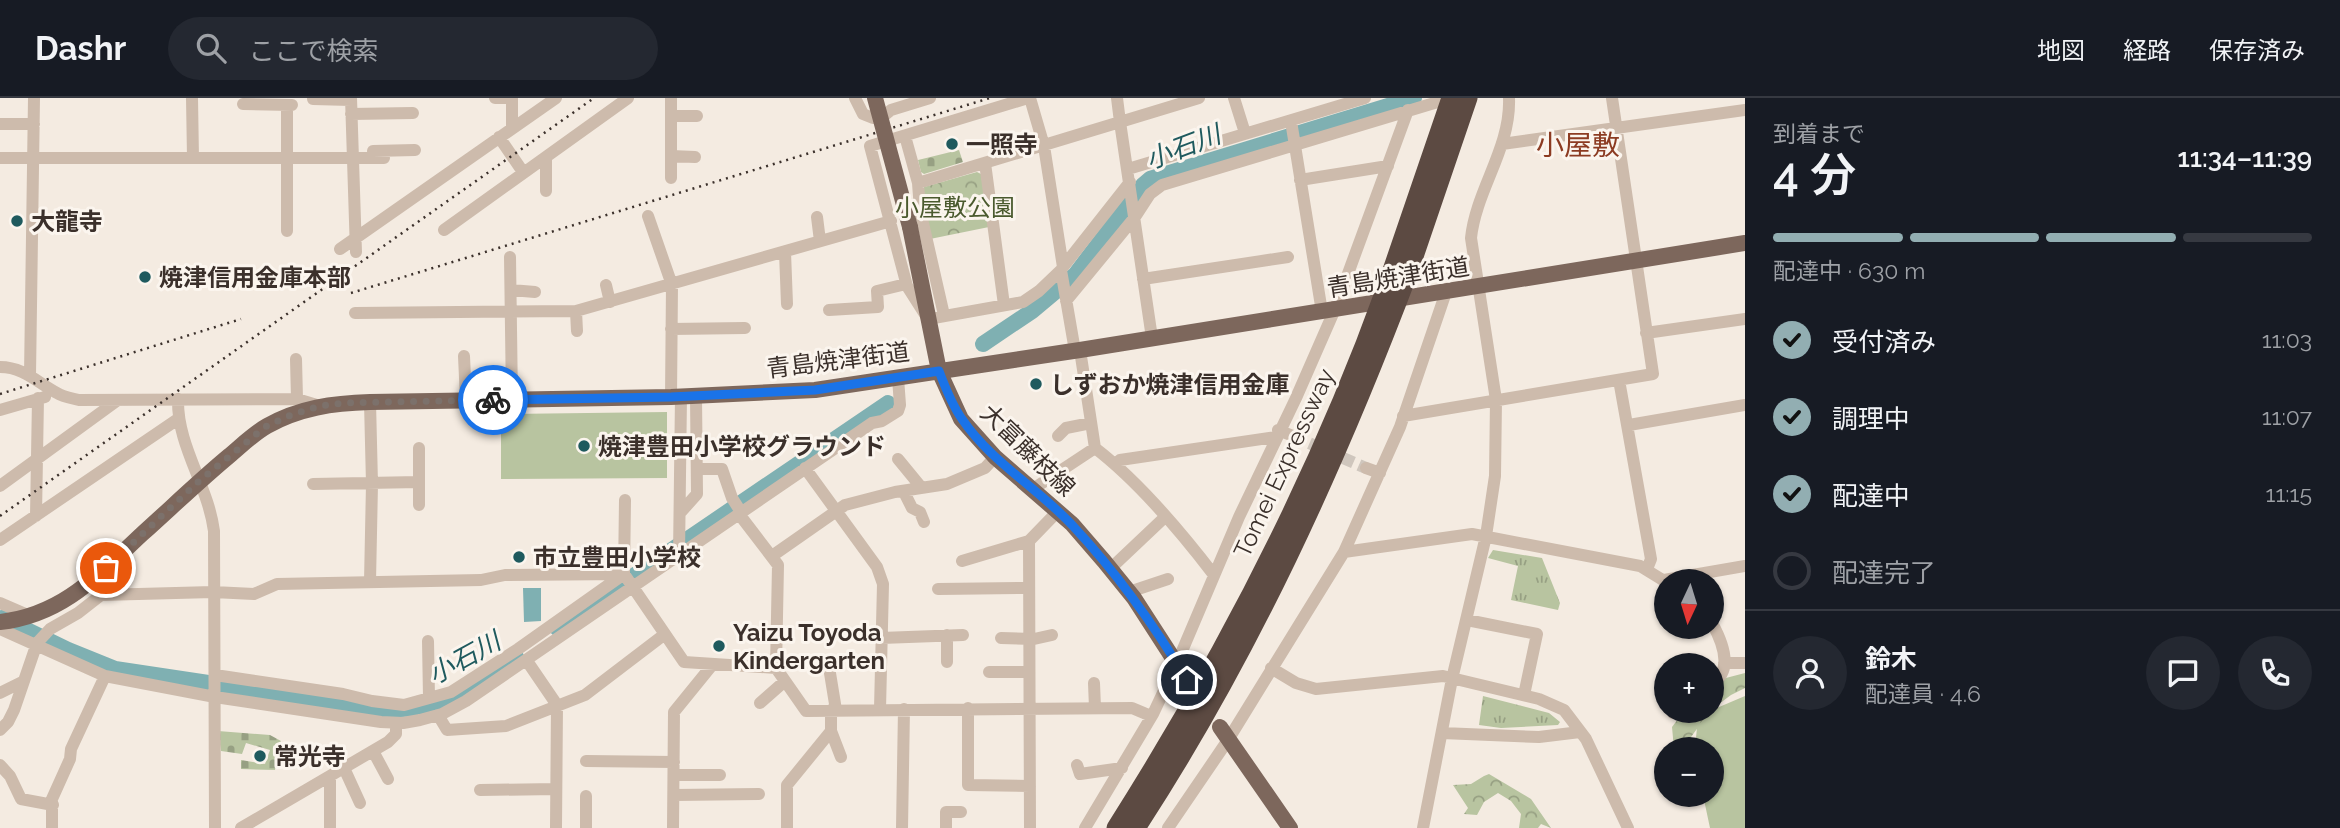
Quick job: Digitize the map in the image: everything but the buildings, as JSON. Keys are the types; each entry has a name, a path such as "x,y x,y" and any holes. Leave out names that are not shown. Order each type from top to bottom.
{"highway":[{"name":"Tomei Expressway","path":"1136,828 1202,721 1303,526 1350,422 1408,274 1455,99"},
{"name":"Tomei Expressway","path":"1116,828 1213,665 1277,542 1341,401 1386,288 1455,99"}],"main road":[{"name":"大富藤枝線","path":"875,98 936,317 939,371 961,419 995,457 1058,511 1110,569 1129,592 1187,680"},
{"name":"青島焼津街道","path":"0,622 29,617 59,604 88,585 198,482 265,427 320,406 370,402 683,396 815,390 1077,351 1745,243"},
{"path":"1224,734 1290,828"}],"street":[{"path":"30,375 34,98"},
{"path":"192,98 193,158"},
{"path":"495,98 512,98 512,128"},
{"path":"340,250 355,246 499,137 556,98"},
{"path":"444,230 628,98"},
{"path":"671,98 671,178"},
{"path":"855,98 859,109 867,117 873,118 885,115 892,104 930,98"},
{"path":"936,317 906,284 870,146 1029,98 1044,146 1066,299 1095,448 1116,464 1194,548 1214,575"},
{"path":"1117,98 1152,338"},
{"path":"918,183 1120,122 1158,104 1199,98"},
{"path":"1234,98 1245,133"},
{"path":"936,317 1023,302 1039,291 1062,270 1129,176 1245,133 1365,98"},
{"path":"1423,828 1452,679 1486,536 1495,476 1496,400 1471,230 1502,144 1509,98"},
{"path":"1404,416 1653,374 1634,261 1612,98"},
{"path":"313,99 351,99 355,246"},
{"path":"1066,299 1135,217 1150,194 1162,185 1408,110 1455,99"},
{"path":"243,104 290,105 287,231"},
{"path":"1086,828 1151,716 1177,663 1277,433 1296,398 1408,110"},
{"path":"1502,144 1745,110"},
{"path":"351,114 414,113"},
{"path":"671,116 697,116"},
{"path":"1291,121 1300,180 1328,311"},
{"path":"0,124 34,124"},
{"path":"905,136 918,183 936,317"},
{"path":"499,137 523,172"},
{"path":"0,158 287,157 415,150"},
{"path":"352,155 384,158"},
{"path":"671,156 695,157"},
{"path":"546,157 546,191"},
{"path":"985,163 1004,305"},
{"path":"1300,180 1388,166"},
{"path":"649,216 672,285 671,329 697,469 697,494 680,513"},
{"path":"817,217 820,241"},
{"path":"355,313 576,311 891,220"},
{"path":"785,252 787,304"},
{"path":"510,257 512,400"},
{"path":"1143,279 1288,257"},
{"path":"829,310 878,307 877,291 906,284"},
{"path":"606,285 610,302"},
{"path":"511,290 535,292"},
{"path":"1168,828 1224,734 1271,668 1344,552 1404,416 1446,292"},
{"path":"576,311 577,331"},
{"path":"1646,333 1745,318"},
{"path":"671,329 746,328"},
{"path":"464,356 466,400"},
{"path":"296,359 297,399"},
{"path":"0,367 13,367 59,395 79,400 297,399 320,406"},
{"path":"0,629 105,676 381,722 403,723 438,715 466,701 527,661 872,423 882,421 898,411 898,378"},
{"path":"1619,380 1651,559 1647,569"},
{"path":"0,410 38,398 59,395"},
{"path":"679,555 683,396"},
{"path":"36,516 38,398"},
{"path":"178,399 178,419 198,482 211,512 214,531 212,593 215,828"},
{"path":"0,486 119,400"},
{"path":"370,402 370,582"},
{"path":"1629,425 1745,405"},
{"path":"0,540 178,419"},
{"path":"1058,436 1066,428 1091,423"},
{"path":"1116,464 1120,460 1277,433 1293,436"},
{"path":"419,448 419,505"},
{"path":"1033,489 1095,448"},
{"path":"772,556 845,505 921,487 947,484 985,468 995,457"},
{"path":"898,459 921,487"},
{"path":"806,468 877,568 883,584 880,709"},
{"path":"1366,468 1380,473"},
{"path":"697,469 722,469 740,513 778,565 776,668 806,710 1132,708 1151,716"},
{"path":"313,484 419,482"},
{"path":"904,492 912,508 920,512 924,522"},
{"path":"625,500 624,574 684,662 776,668"},
{"path":"962,561 1029,541 1058,511"},
{"path":"1110,569 1165,517"},
{"path":"1344,552 1472,534 1647,569 1654,574"},
{"path":"1029,541 1027,588 1030,828"},
{"path":"1724,570 1745,566"},
{"path":"215,675 404,705 452,692 624,574"},
{"path":"0,730 15,710 36,644 50,629 78,613 101,595 254,594 277,583 481,580 505,575 624,574"},
{"path":"1129,592 1168,579"},
{"path":"938,589 1027,588"},
{"path":"0,603 29,617"},
{"path":"1467,620 1537,634 1524,695"},
{"path":"438,715 447,730 506,726 585,695 665,634"},
{"path":"947,635 947,662"},
{"path":"881,638 963,635"},
{"path":"1001,638 1029,639 1052,635"},
{"path":"428,641 429,698"},
{"path":"527,661 557,705 556,828"},
{"path":"673,828 674,712 713,663"},
{"path":"1724,663 1745,663"},
{"path":"829,667 834,710 831,731 841,757"},
{"path":"1271,668 1296,683 1316,689 1421,676 1443,676 1539,699 1564,710 1586,739 1628,828"},
{"path":"989,672 1030,672"},
{"path":"52,828 52,799 71,759 71,749 105,676"},
{"path":"0,693 24,681"},
{"path":"760,704 785,681"},
{"path":"1094,683 1096,708"},
{"path":"968,708 968,785 1030,786"},
{"path":"1080,708 1082,722"},
{"path":"902,828 904,709"},
{"path":"241,828 393,739 396,723"},
{"path":"787,828 787,785 831,731"},
{"path":"1442,733 1539,737 1580,732"},
{"path":"373,751 388,779"},
{"path":"586,761 720,775"},
{"path":"0,765 10,776 21,799 53,805"},
{"path":"1077,765 1080,774 1122,768"},
{"path":"344,768 360,803"},
{"path":"330,776 330,828"},
{"path":"480,790 556,789"},
{"path":"674,795 759,794"},
{"path":"586,796 586,828"},
{"path":"946,828 946,812 961,812"}],"green space":[{"path":"959,150 963,162 924,174 921,172 918,160"},
{"name":"小屋敷公園","path":"977,172 981,174 989,227 930,239 922,193 924,187"},
{"name":"焼津豊田小学校グラウンド","path":"667,412 667,478 501,479 501,414"},
{"path":"1493,550 1542,558 1560,603 1558,610 1511,600 1518,566 1488,558"},
{"path":"1745,673 1745,688 1724,700 1724,678"},
{"path":"1483,696 1549,713 1560,722 1558,725 1501,728 1479,725"},
{"path":"1745,696 1745,828 1710,828 1706,807 1724,807 1724,737 1696,737 1697,727 1701,723 1724,723 1724,705"},
{"path":"1675,723 1701,723 1691,737 1673,737 1672,727"},
{"path":"218,731 270,735 281,741 275,770 241,769 241,760 265,764 270,750 246,743 242,754 221,751"},
{"path":"1489,774 1531,799 1551,828 1541,824 1538,828 1519,828 1521,814 1511,801 1498,793 1484,802 1477,815 1464,814 1468,808 1453,785 1471,784"}],"water":[{"path":"523,588 541,588 541,621 524,622"}],"waterway":[{"name":"小石川","path":"983,344 1032,311 1075,275 1150,179 1414,98"},
{"name":"小石川","path":"557,628 888,403"},
{"name":"小石川","path":"2,618 115,669 381,709 422,707 454,697 516,657"}],"tunnel":[{"path":"1293,436 1366,468"}],"railway":[{"path":"0,516 594,98"},
{"path":"351,293 990,98"},
{"path":"0,394 241,319"}],"way so far":[{"path":"106,568 198,482 265,427 291,415 320,406 343,403 493,400"}],"place":[{"name":"一照寺","path":"952,144"},
{"name":"大龍寺","path":"17,221"},
{"name":"焼津信用金庫本部","path":"145,277"},
{"name":"しずおか焼津信用金庫","path":"1036,384"},
{"name":"焼津豊田小学校グラウンド","path":"584,446"},
{"name":"市立豊田小学校","path":"519,557"},
{"name":"Yaizu Toyoda Kindergarten","path":"719,646"},
{"name":"常光寺","path":"260,756"}],"district":[{"name":"小屋敷","path":"1578,145"}],"route":[{"path":"493,400 671,397 815,390 939,371 961,419 995,457 1072,524 1134,598 1187,680"}]}
